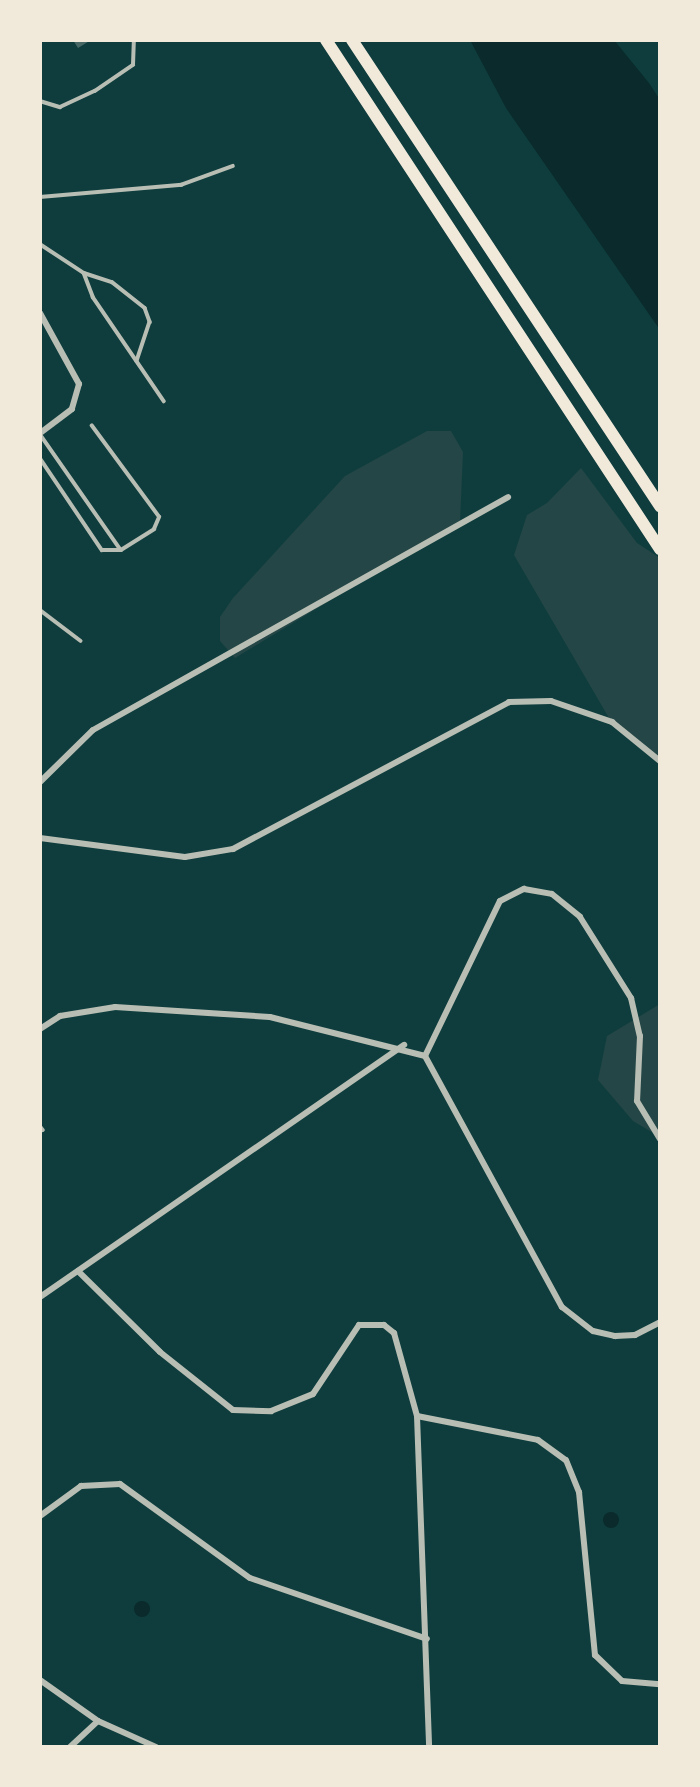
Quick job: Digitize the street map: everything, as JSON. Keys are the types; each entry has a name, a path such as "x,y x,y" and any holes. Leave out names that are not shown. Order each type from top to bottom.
{"highway":[{"path":"326,40 660,549"},
{"path":"352,40 660,506"}],"street":[{"path":"40,313 79,384 72,409 40,433"},
{"path":"40,782 93,730 508,497"},
{"path":"40,838 185,857 233,849 509,702 551,701 612,722 660,761"},
{"path":"425,1056 499,901 524,890 552,894 580,917 631,998 640,1036 637,1101 660,1139"},
{"path":"40,1029 60,1016 115,1007 310,1022 404,1045 425,1056 562,1307 593,1331 615,1336 635,1335 660,1321"},
{"path":"40,1297 404,1045"},
{"path":"78,1272 160,1352 233,1410 271,1411 304,1399 321,1387 354,1328 384,1325 397,1339 417,1416 428,1639 429,1747"},
{"path":"417,1416 538,1440 566,1460 579,1492 595,1655 622,1681 660,1684"},
{"path":"40,1516 81,1486 120,1485 250,1578 428,1639"},
{"path":"40,1680 97,1721 156,1747"},
{"path":"70,1747 97,1721"}],"lane":[{"path":"40,101 60,107 95,92 133,65 134,40"},
{"path":"40,197 181,185 233,166"},
{"path":"40,244 84,273 112,282 145,308 150,322 137,361"},
{"path":"84,273 164,401"},
{"path":"40,458 102,550 121,550 154,529 159,517 92,426"},
{"path":"40,433 121,550"},
{"path":"40,610 81,641"}],"shaded area":[{"path":"470,40 614,40 649,83 660,100 660,330 506,108"},
{"path":"427,431 451,431 463,452 460,522 235,658 220,641 220,617 233,598 345,476"},
{"path":"581,468 637,543 660,558 660,761 609,718 514,555 527,515 547,503"},
{"path":"660,1004 660,1137 633,1121 598,1080 607,1036"},
{"path":"608,1512 614,1512 619,1520 617,1526 608,1528 603,1523 603,1517"},
{"path":"142,1601 148,1603 148,1615 142,1617 136,1615 134,1609 136,1603"}],"building":[{"path":"73,40 91,40 78,48"}]}
